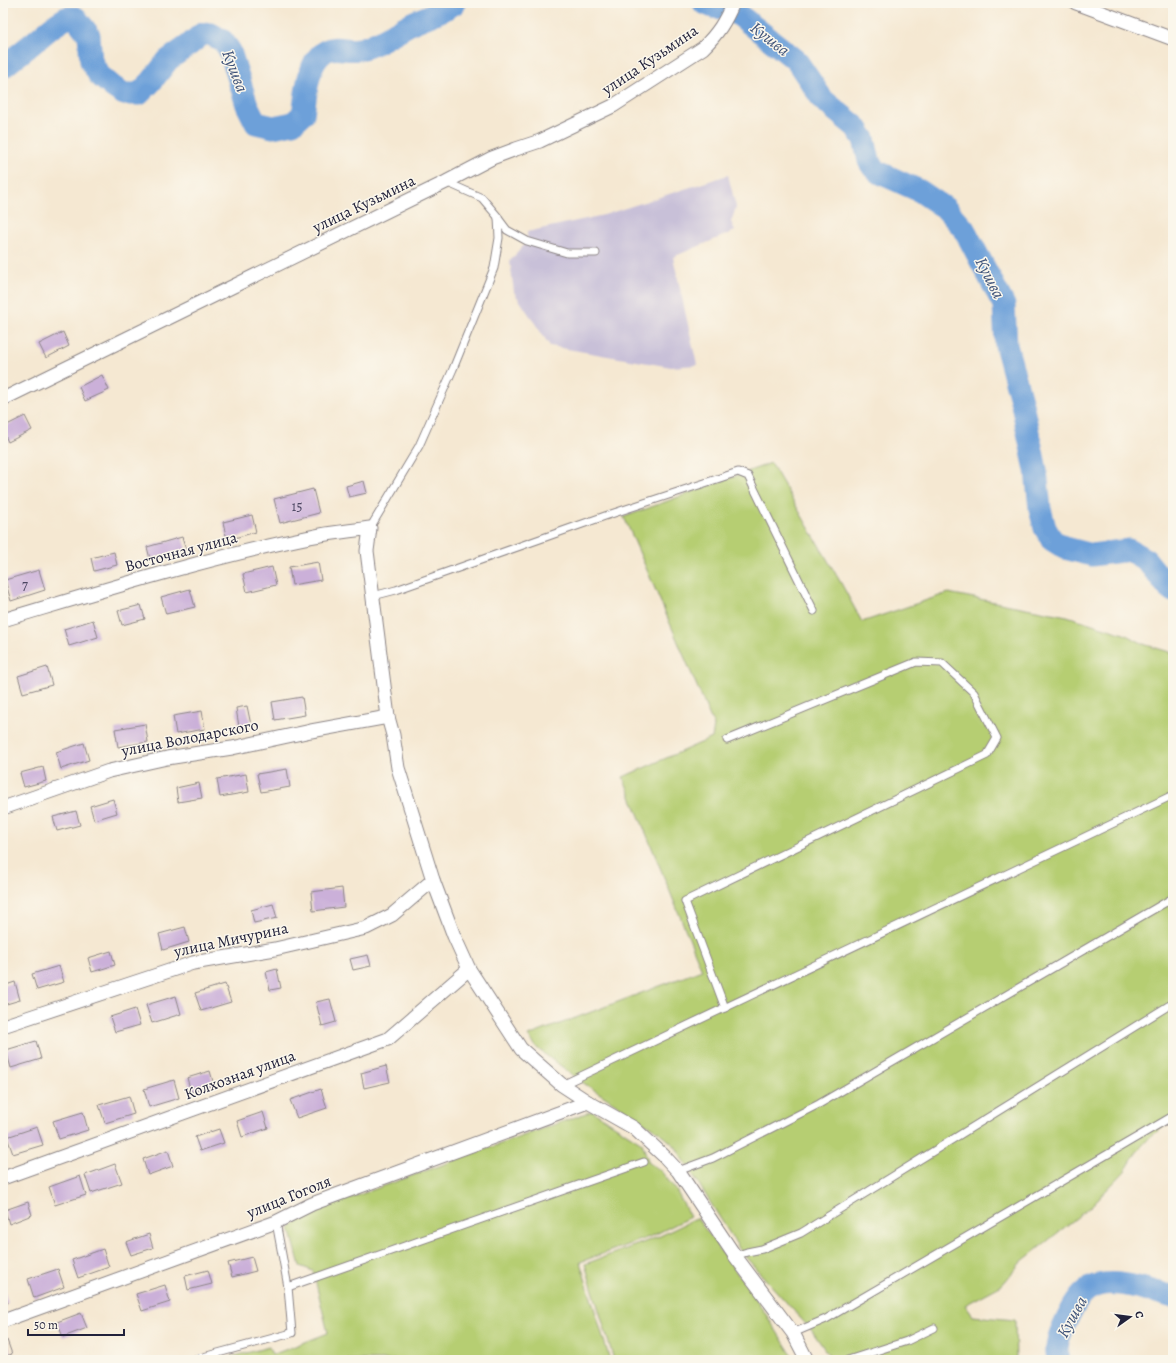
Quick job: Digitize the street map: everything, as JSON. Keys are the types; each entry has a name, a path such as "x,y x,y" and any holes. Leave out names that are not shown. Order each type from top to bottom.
{"street":[{"name":"улица Кузьмина","path":"3,399 492,158 545,139 613,106 703,48 715,36 725,21 733,3"},
{"path":"1076,3 1173,39"},
{"path":"370,528 367,551 388,717 393,735 398,768 433,880 454,936 469,969 521,1049 562,1086 634,1128 678,1171 735,1256 793,1333 806,1360"},
{"name":"Восточная улица","path":"3,620 148,578 257,549 311,536 370,528"},
{"name":"улица Володарского","path":"3,808 109,771 167,758 232,748 311,731 388,717"},
{"name":"улица Мичурина","path":"3,1026 193,963 274,949 366,928 392,915 433,880"},
{"name":"Колхозная улица","path":"3,1178 388,1039 469,969"},
{"name":"улица Гоголя","path":"3,1321 276,1222 312,1204 588,1102"}],"lane":[{"path":"446,182 482,198 507,230 527,241 567,253 596,253"},
{"path":"370,528 419,446 453,369 494,268 499,238 498,218"},
{"path":"373,596 396,590 605,516 738,472 748,476 814,611"},
{"path":"725,1008 685,901 987,755 997,738 974,693 942,663 916,662 726,740"},
{"path":"562,1086 1173,795"},
{"path":"678,1171 713,1158 819,1104 1173,898"},
{"path":"735,1256 762,1249 801,1233 1173,1002"},
{"path":"793,1333 826,1319 1173,1116"},
{"path":"288,1287 644,1162"},
{"path":"192,1360 292,1333 288,1287 276,1222"},
{"path":"848,1360 907,1341 934,1328"}],"shaded area":[{"path":"728,175 736,207 731,222 735,231 673,257 697,365 671,367 550,346 514,292 510,261 527,241 527,232 604,215"}],"green space":[{"path":"771,463 862,622 948,593 1067,616 1124,634 1146,645 1173,653 1173,1120 1151,1136 1138,1150 1125,1171 1090,1207 1021,1262 1002,1285 965,1305 973,1316 1015,1320 1016,1360 832,1360 812,1331 742,1253 675,1146 659,1132 585,1084 538,1049 528,1036 702,970 623,777 712,738 714,726 624,517"},
{"path":"592,1111 642,1143 649,1163 660,1170 676,1190 690,1217 652,1236 580,1262 610,1360 220,1360 269,1347 272,1355 328,1333 313,1271 300,1266 290,1228 305,1216 364,1193"},
{"path":"697,1218 756,1299 795,1360 614,1360 585,1264 658,1237"}],"building":[{"path":"63,332 69,346 46,358 39,344"},
{"path":"102,375 109,390 85,401 79,387"},
{"path":"25,416 32,430 8,442 3,431 3,427"},
{"path":"364,481 367,493 349,497 346,486"},
{"path":"313,489 319,513 280,523 274,499"},
{"path":"252,515 256,532 227,540 223,522"},
{"path":"182,537 186,549 150,559 147,547"},
{"path":"114,552 117,565 94,571 91,558"},
{"path":"318,562 321,580 292,585 289,567"},
{"path":"272,567 276,585 247,592 243,574"},
{"path":"39,570 45,590 11,601 5,580"},
{"path":"190,589 195,607 166,614 161,597"},
{"path":"141,605 145,619 122,625 118,611"},
{"path":"93,620 98,637 69,646 64,629"},
{"path":"47,667 52,685 23,693 18,676"},
{"path":"302,697 305,715 275,720 272,702"},
{"path":"247,706 251,725 239,727 236,708"},
{"path":"202,711 205,729 176,734 173,716"},
{"path":"145,724 148,742 118,747 115,729"},
{"path":"84,743 89,760 61,769 56,752"},
{"path":"43,767 46,781 24,787 20,773"},
{"path":"287,769 290,787 261,792 257,774"},
{"path":"246,774 249,792 220,797 217,779"},
{"path":"199,783 202,798 178,802 176,788"},
{"path":"113,799 117,813 94,820 90,806"},
{"path":"76,811 80,825 57,831 53,817"},
{"path":"342,888 344,907 313,911 311,892"},
{"path":"273,904 277,918 254,923 251,910"},
{"path":"185,927 189,942 163,950 159,934"},
{"path":"111,951 115,965 92,972 88,958"},
{"path":"368,955 371,966 353,970 350,959"},
{"path":"59,966 64,982 37,990 32,974"},
{"path":"277,969 281,988 270,990 266,972"},
{"path":"15,982 20,1000 3,1005 3,986"},
{"path":"225,984 231,1002 201,1011 195,993"},
{"path":"176,996 181,1014 152,1023 146,1005"},
{"path":"330,999 336,1022 322,1026 316,1002"},
{"path":"135,1009 140,1025 115,1032 110,1017"},
{"path":"36,1041 41,1059 11,1068 6,1050"},
{"path":"386,1066 390,1082 364,1088 361,1073"},
{"path":"210,1071 214,1085 191,1092 187,1078"},
{"path":"174,1080 179,1098 149,1107 144,1089"},
{"path":"321,1089 327,1108 297,1118 290,1100"},
{"path":"129,1096 134,1114 105,1123 99,1105"},
{"path":"83,1112 88,1130 59,1139 53,1121"},
{"path":"263,1112 268,1128 242,1137 237,1121"},
{"path":"37,1127 43,1145 13,1154 7,1137"},
{"path":"219,1129 224,1143 200,1151 195,1137"},
{"path":"168,1150 173,1166 148,1175 143,1159"},
{"path":"115,1164 122,1183 91,1193 85,1175"},
{"path":"80,1176 86,1195 55,1205 49,1187"},
{"path":"28,1202 32,1215 9,1224 5,1210"},
{"path":"149,1234 153,1248 131,1255 126,1242"},
{"path":"103,1249 109,1267 78,1278 72,1260"},
{"path":"252,1257 256,1271 232,1277 228,1263"},
{"path":"58,1269 64,1287 34,1298 28,1279"},
{"path":"208,1270 212,1284 188,1290 185,1276"},
{"path":"165,1285 170,1302 142,1311 136,1294"},
{"path":"3,1288 8,1303 3,1305"},
{"path":"81,1313 87,1328 63,1337 57,1322"},
{"path":"7,1340 12,1354 3,1357 3,1342"}],"waterway":[{"name":"Кушва","path":"3,67 52,27 66,18 76,18 89,35 91,61 99,75 124,94 139,94 151,82 168,60 202,34 211,34 223,41 230,51 247,105 256,123 273,127 293,123 303,114 308,80 314,64 318,57 324,52 336,48 354,50 366,47 455,3"},
{"name":"Кушва","path":"704,3 739,15 796,60 823,100 856,127 864,139 869,161 873,167 878,172 920,191 945,208 964,229 1004,305 1006,345 1022,404 1036,470 1040,509 1045,528 1052,540 1065,548 1092,555 1129,550 1146,560 1173,591"},
{"name":"Кушва","path":"1058,1360 1057,1349 1062,1329 1076,1302 1089,1289 1097,1285 1119,1284 1142,1288 1173,1297"}]}
